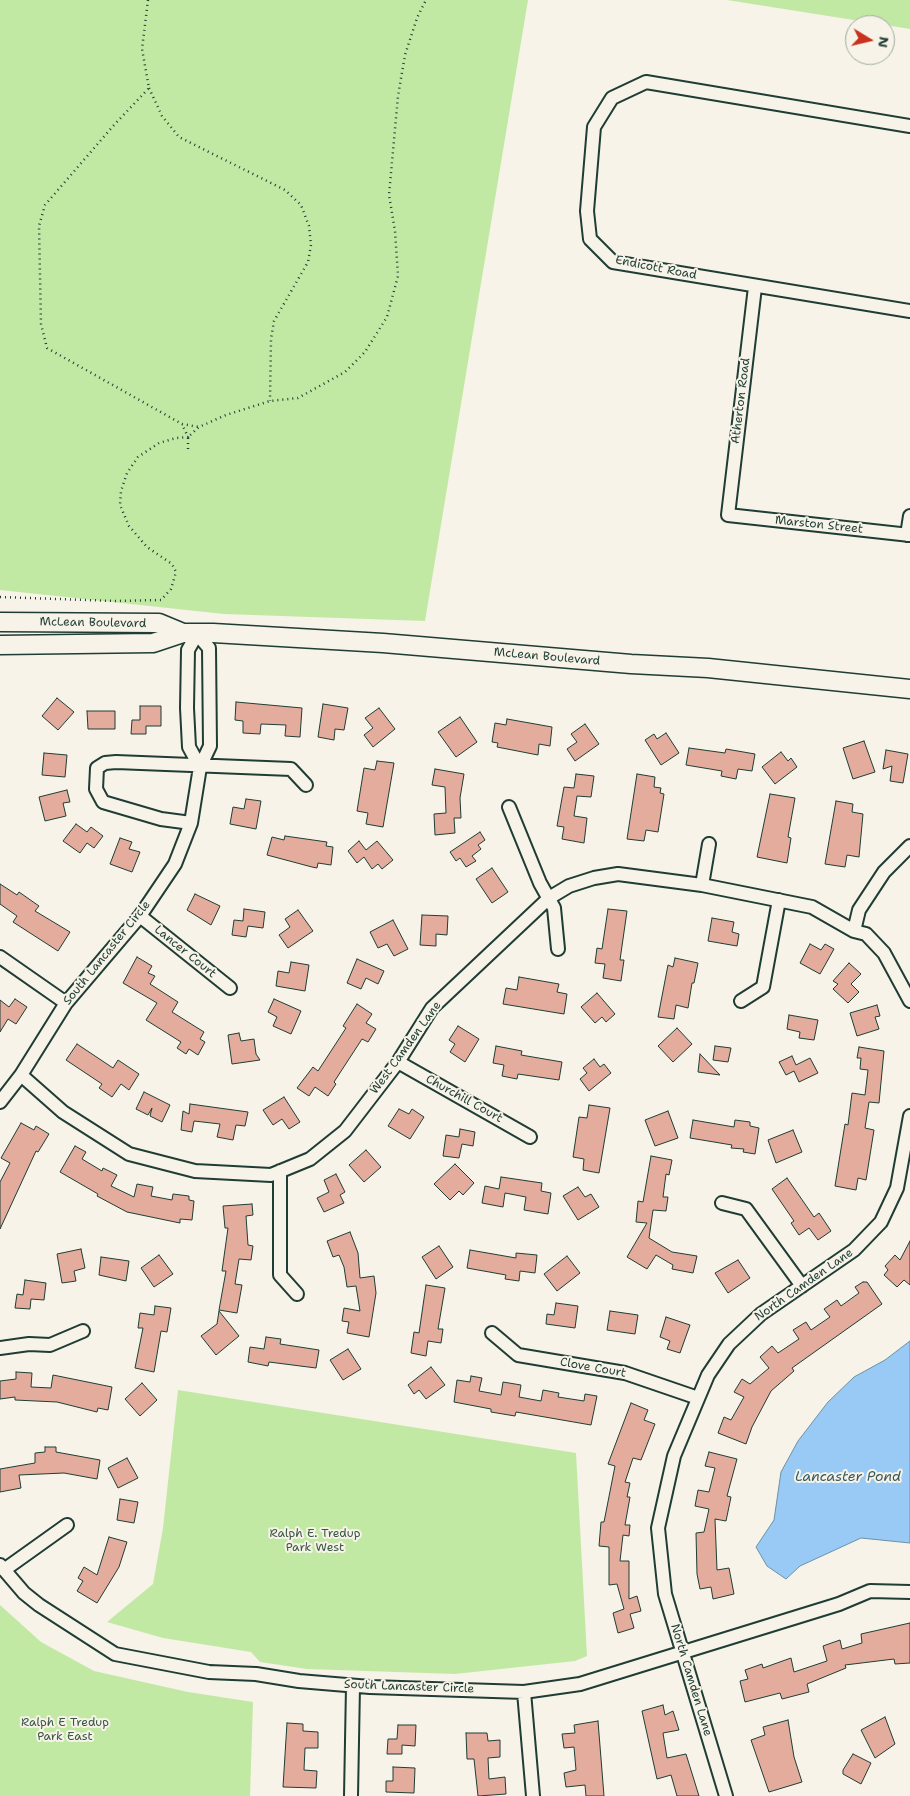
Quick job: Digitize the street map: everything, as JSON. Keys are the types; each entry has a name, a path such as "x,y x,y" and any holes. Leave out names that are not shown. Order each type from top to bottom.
{"main road":[{"name":"McLean Boulevard","path":"0,622 159,623 190,634"},
{"name":"McLean Boulevard","path":"0,645 153,643 190,634 383,643 621,663 708,668 910,689"}],"street":[{"name":"Endicott Road","path":"910,126 646,82 612,98 594,127 587,211 590,239 613,262 755,287 910,310"},
{"name":"Atherton Road","path":"728,515 755,287"},
{"name":"Marston Street","path":"728,515 909,535"},
{"path":"909,535 910,516"},
{"path":"190,634 187,708 189,747 200,767"},
{"name":"South Lancaster Circle","path":"0,1102 21,1075 66,1003 140,916 175,864 191,823 200,767 210,746 209,648 190,634"},
{"path":"191,823 161,819 109,806 98,797 96,773 100,765 104,763 174,764 200,767 291,769 306,785"},
{"path":"509,807 540,884 554,908 558,949"},
{"path":"702,885 709,844"},
{"path":"910,846 884,872 859,910 854,931 866,934 884,953 910,1000"},
{"name":"West Camden Lane","path":"21,1075 63,1112 129,1154 195,1171 271,1175 310,1159 345,1131 398,1062 432,1008 549,898 569,886 594,878 618,874 702,885 812,907 854,931"},
{"path":"741,1001 763,988 779,900"},
{"name":"Lancer Court","path":"140,916 230,988"},
{"path":"0,957 66,1003"},
{"name":"Churchill Court","path":"398,1062 530,1137"},
{"name":"North Camden Lane","path":"726,1796 665,1594 658,1528 674,1456 708,1375 729,1344 761,1314 854,1250 881,1222 897,1188 910,1116"},
{"path":"280,1171 280,1274 297,1294"},
{"path":"722,1203 746,1210 802,1286"},
{"path":"0,1348 29,1344 50,1345 83,1331"},
{"name":"Clove Court","path":"492,1333 518,1355 625,1373 698,1398"},
{"path":"2,1568 67,1525"},
{"name":"South Lancaster Circle","path":"2,1568 24,1593 39,1605 115,1654 209,1672 256,1674 299,1681 353,1686 524,1692 580,1684 839,1604 870,1591 910,1592"},
{"path":"351,1796 353,1686"},
{"path":"524,1692 534,1796"}],"path":[{"path":"148,0 142,49 149,88 162,116 179,137 285,190 301,205 309,226 311,245 308,262 274,322 271,338 270,401"},
{"path":"0,597 161,600 171,590 176,572 172,564 147,547 129,526 120,505 121,491 127,473 138,457 159,443 188,437 199,427 226,415 270,401 298,398 345,372 365,352 386,317 398,276 395,231 389,195 398,96 405,55 417,18 426,0"},
{"path":"149,88 107,132 45,205 39,226 41,324 47,348 182,424 199,427"},
{"path":"182,424 188,437 188,449"}],"green space":[{"path":"0,0 528,0 425,621 224,614 0,590"},
{"path":"727,0 910,0 910,29 895,27 895,15 845,15 845,19"},
{"name":"Ralph E. Tredup Park West","path":"178,1390 576,1453 587,1656 575,1661 455,1674 307,1669 260,1662 251,1652 163,1638 107,1622 153,1584 163,1528"},
{"name":"Ralph E Tredup Park East","path":"0,1605 41,1642 94,1671 188,1692 253,1702 250,1796 0,1796"}],"water":[{"name":"Lancaster Pond","path":"910,1341 910,1543 861,1538 800,1566 786,1579 767,1566 756,1547 774,1520 781,1472 798,1441 828,1402 854,1377 885,1360"}],"building":[{"path":"57,698 74,712 58,730 42,716"},
{"path":"236,702 302,708 300,737 285,736 286,725 261,724 260,734 243,733 243,721 235,720"},
{"path":"323,704 348,708 344,730 335,729 334,740 318,737"},
{"path":"140,706 161,706 161,726 146,726 146,734 131,734 132,720 140,720"},
{"path":"379,708 395,729 373,747 364,735 373,728 365,718"},
{"path":"87,711 115,711 115,729 88,729"},
{"path":"460,717 477,742 456,757 438,732"},
{"path":"507,719 552,727 550,746 539,744 538,755 497,747 498,743 492,742 495,723 506,725"},
{"path":"585,724 599,744 575,761 567,749 577,742 571,734"},
{"path":"666,733 679,753 661,765 645,740 654,734 657,739"},
{"path":"864,741 875,772 853,779 843,748"},
{"path":"689,748 725,753 726,749 755,754 752,771 738,769 736,779 721,776 722,771 686,765"},
{"path":"886,750 908,754 903,783 890,781 892,766 883,769"},
{"path":"781,752 788,761 791,758 797,767 775,784 762,767"},
{"path":"44,753 67,755 65,777 42,775"},
{"path":"377,761 394,763 383,827 366,824 368,813 357,811 364,768 375,770"},
{"path":"435,769 464,774 460,798 461,818 454,818 455,833 435,835 434,814 446,813 445,787 432,785"},
{"path":"576,774 594,776 591,797 577,796 574,816 587,818 584,843 562,839 564,827 557,826 564,787 574,788"},
{"path":"637,774 655,777 654,787 661,788 660,793 664,794 658,832 646,830 644,841 627,839"},
{"path":"67,790 70,802 63,803 66,816 45,821 39,797"},
{"path":"770,794 795,798 788,837 791,838 787,863 757,857"},
{"path":"246,799 261,801 256,829 230,824 233,807 244,809"},
{"path":"836,801 853,804 852,812 863,814 859,857 847,855 845,867 825,864"},
{"path":"76,824 87,832 91,827 103,836 94,848 87,843 80,853 63,841"},
{"path":"480,832 485,840 478,845 481,849 472,856 476,861 466,867 460,858 456,861 450,852"},
{"path":"285,836 327,842 326,846 333,847 331,865 318,863 317,868 267,855 272,837 284,840"},
{"path":"120,838 132,842 129,849 140,852 132,872 110,864"},
{"path":"359,841 366,850 377,841 393,860 382,869 378,864 372,869 364,857 357,863 348,851"},
{"path":"492,868 508,892 492,903 476,879"},
{"path":"0,884 17,895 19,892 39,906 35,911 70,932 58,951 13,922 17,916 0,904"},
{"path":"195,894 220,906 211,925 187,910"},
{"path":"244,909 265,912 263,928 248,926 246,937 232,935 234,920 243,921"},
{"path":"608,909 627,911 620,960 624,960 621,981 603,978 605,964 595,963 597,948 602,949"},
{"path":"298,910 313,931 288,948 279,935 290,927 285,919"},
{"path":"422,915 448,916 447,935 436,934 436,946 420,945"},
{"path":"712,918 734,922 732,932 739,934 737,946 708,941"},
{"path":"393,920 408,949 394,956 387,944 378,948 370,932"},
{"path":"810,944 821,950 825,944 834,949 820,974 800,963"},
{"path":"137,957 152,966 148,973 155,976 150,984 178,1002 172,1012 204,1032 200,1039 205,1042 198,1055 189,1049 186,1054 177,1048 181,1042 146,1020 157,1003 123,983"},
{"path":"675,958 698,963 694,983 692,983 688,1008 676,1005 674,1019 658,1017 668,965 673,967"},
{"path":"357,959 384,971 378,984 366,978 361,989 347,983"},
{"path":"291,962 309,965 305,991 276,986 278,971 289,973"},
{"path":"849,963 861,974 851,984 859,992 848,1003 833,989 838,984 833,981"},
{"path":"519,977 559,984 557,992 567,994 564,1014 503,1004 506,988 517,990"},
{"path":"597,993 615,1014 606,1022 602,1017 595,1023 581,1007"},
{"path":"15,999 27,1007 16,1024 8,1019 0,1032 0,1000 9,1007"},
{"path":"274,999 301,1011 291,1034 273,1026 277,1017 268,1012"},
{"path":"357,1004 372,1014 366,1023 376,1029 368,1042 362,1039 334,1082 336,1084 328,1096 315,1087 309,1096 297,1088 313,1067 318,1071 346,1028 343,1026"},
{"path":"877,1005 880,1016 875,1017 879,1029 857,1036 850,1013"},
{"path":"789,1015 818,1020 814,1040 799,1038 800,1032 787,1029"},
{"path":"458,1026 479,1039 465,1062 450,1052 455,1044 449,1040"},
{"path":"677,1028 692,1044 673,1062 658,1046"},
{"path":"239,1033 241,1041 254,1039 256,1054 260,1060 232,1064 228,1035"},
{"path":"77,1044 113,1068 118,1060 139,1074 129,1090 121,1084 112,1097 99,1088 102,1084 66,1060"},
{"path":"496,1046 522,1051 521,1055 562,1062 559,1080 518,1074 517,1079 502,1076 504,1065 493,1063"},
{"path":"715,1046 731,1048 728,1062 713,1060"},
{"path":"859,1047 884,1051 879,1103 869,1102 865,1128 874,1130 866,1180 858,1178 856,1190 835,1186 845,1124 848,1125 852,1093 865,1095 868,1070 860,1069 861,1058 857,1058"},
{"path":"700,1054 720,1075 698,1072"},
{"path":"792,1056 796,1065 810,1058 818,1073 799,1082 794,1071 786,1075 779,1062"},
{"path":"594,1059 600,1067 604,1064 611,1073 589,1091 580,1079 587,1073 583,1068"},
{"path":"144,1092 170,1105 162,1122 150,1116 152,1108 148,1115 136,1109"},
{"path":"284,1097 300,1122 289,1129 282,1119 273,1125 263,1110"},
{"path":"190,1104 248,1112 245,1126 236,1125 233,1140 217,1137 220,1124 194,1121 192,1132 181,1130 183,1111 189,1114"},
{"path":"589,1105 610,1108 599,1173 583,1170 584,1159 573,1157 579,1117 587,1118"},
{"path":"399,1109 409,1114 412,1109 424,1117 410,1139 388,1126"},
{"path":"668,1111 678,1138 655,1146 645,1120"},
{"path":"693,1120 734,1127 735,1120 750,1122 750,1126 759,1128 755,1154 743,1152 744,1149 731,1148 732,1145 690,1138"},
{"path":"21,1123 34,1130 36,1126 49,1134 38,1152 36,1151 0,1229 0,1182 10,1163 1,1158"},
{"path":"460,1129 475,1132 473,1146 462,1144 459,1158 443,1156 446,1135 459,1137"},
{"path":"793,1130 802,1152 776,1163 768,1140"},
{"path":"75,1146 86,1152 82,1159 102,1171 103,1168 117,1175 111,1186 134,1197 137,1184 153,1187 151,1196 172,1200 173,1194 189,1196 189,1200 194,1201 192,1220 180,1219 180,1223 127,1212 97,1196 98,1194 60,1172"},
{"path":"366,1150 381,1167 364,1182 349,1165"},
{"path":"651,1156 672,1160 669,1175 666,1174 663,1197 668,1197 666,1211 653,1210 649,1238 672,1252 697,1256 693,1273 672,1269 673,1265 656,1255 647,1269 627,1257 647,1223 636,1222 638,1201 643,1202"},
{"path":"455,1164 474,1183 463,1195 459,1191 450,1200 434,1184"},
{"path":"336,1174 345,1192 340,1195 344,1203 324,1212 317,1198 329,1192 324,1180"},
{"path":"501,1177 542,1183 541,1191 551,1193 548,1214 524,1210 526,1197 505,1193 503,1207 482,1203 485,1186 499,1189"},
{"path":"787,1178 814,1217 819,1213 831,1231 818,1240 809,1228 799,1235 791,1223 794,1221 772,1189"},
{"path":"578,1187 585,1197 591,1194 599,1207 578,1220 563,1196"},
{"path":"252,1204 253,1215 246,1216 248,1245 253,1246 251,1260 239,1259 235,1284 242,1285 237,1313 219,1310 226,1271 222,1271 228,1228 225,1228 223,1206"},
{"path":"350,1232 358,1253 360,1278 374,1276 376,1293 369,1337 347,1333 349,1322 342,1321 344,1308 360,1311 356,1286 347,1287 344,1267 339,1255 333,1257 327,1241"},
{"path":"910,1241 910,1285 904,1280 897,1287 884,1275 888,1270 885,1266 895,1255 900,1260"},
{"path":"439,1246 453,1267 436,1279 422,1257"},
{"path":"81,1249 85,1268 74,1271 76,1281 62,1283 57,1254"},
{"path":"470,1250 516,1258 516,1253 537,1255 535,1273 520,1271 519,1281 505,1279 506,1275 467,1268"},
{"path":"159,1255 173,1274 154,1287 141,1268"},
{"path":"567,1256 580,1273 557,1291 544,1274"},
{"path":"101,1257 129,1261 126,1281 99,1275"},
{"path":"738,1260 750,1278 728,1293 715,1273"},
{"path":"25,1280 46,1283 44,1300 31,1299 30,1309 15,1308 17,1294 23,1295"},
{"path":"863,1282 867,1282 882,1304 792,1368 794,1371 771,1391 752,1427 746,1444 718,1433 724,1417 731,1420 744,1397 734,1392 742,1379 750,1384 769,1368 760,1357 772,1346 778,1353 799,1339 793,1330 806,1322 811,1330 830,1317 824,1309 837,1300 841,1306 859,1293 855,1287"},
{"path":"426,1285 445,1288 438,1329 443,1329 441,1343 428,1341 426,1356 411,1353 414,1332 419,1333"},
{"path":"556,1303 578,1306 575,1328 546,1324 547,1314 554,1315"},
{"path":"155,1306 171,1308 167,1332 161,1331 154,1372 135,1368 143,1328 138,1328 140,1313 154,1315"},
{"path":"219,1311 239,1336 216,1355 201,1336 217,1324"},
{"path":"610,1311 638,1315 635,1334 607,1330"},
{"path":"666,1317 690,1325 680,1353 667,1349 670,1341 660,1337"},
{"path":"266,1337 281,1339 280,1344 319,1350 316,1368 269,1362 268,1366 248,1362 250,1347 264,1349"},
{"path":"348,1349 361,1369 343,1380 330,1360"},
{"path":"431,1367 445,1385 426,1399 419,1390 414,1394 408,1385"},
{"path":"16,1372 32,1373 31,1387 51,1388 53,1375 112,1387 108,1410 98,1408 97,1412 57,1402 15,1400 15,1397 0,1399 0,1381 16,1379"},
{"path":"471,1376 482,1378 479,1391 501,1395 503,1382 521,1385 519,1397 541,1401 543,1390 559,1393 558,1397 584,1401 585,1394 597,1396 591,1425 516,1412 515,1416 491,1412 491,1409 454,1402 457,1380 470,1382"},
{"path":"142,1383 157,1400 140,1416 125,1399"},
{"path":"631,1403 648,1410 644,1420 655,1424 641,1460 633,1458 625,1482 630,1483 627,1497 630,1497 625,1525 630,1525 629,1536 623,1535 620,1561 629,1561 629,1599 637,1596 641,1611 630,1614 634,1628 618,1633 613,1613 624,1609 617,1584 609,1585 609,1547 599,1546 601,1522 604,1522 615,1466 608,1464"},
{"path":"45,1447 56,1447 56,1452 100,1460 97,1479 64,1473 19,1475 21,1488 0,1492 0,1469 35,1463 35,1453 45,1452"},
{"path":"709,1452 737,1459 727,1496 731,1497 726,1521 715,1519 717,1570 729,1568 734,1594 713,1599 711,1587 700,1589 697,1574 696,1533 704,1532 709,1509 695,1506 698,1490 709,1492 715,1468 705,1466"},
{"path":"127,1458 138,1478 118,1488 108,1468"},
{"path":"120,1499 138,1502 134,1523 117,1520"},
{"path":"109,1537 127,1542 119,1567 97,1603 77,1591 83,1581 78,1578 84,1567 97,1575"},
{"path":"910,1623 910,1663 895,1664 894,1659 845,1665 846,1668 807,1684 809,1692 782,1699 780,1693 745,1702 740,1681 748,1679 745,1670 762,1664 763,1668 791,1658 794,1672 827,1661 823,1646 840,1640 842,1649 862,1643 861,1634"},
{"path":"663,1705 665,1715 673,1711 679,1730 663,1733 667,1758 686,1754 699,1796 677,1796 671,1775 657,1779 642,1711"},
{"path":"885,1717 895,1744 875,1758 861,1730"},
{"path":"788,1720 794,1757 802,1782 769,1792 751,1740 765,1735 763,1727"},
{"path":"598,1721 604,1796 586,1796 585,1785 566,1787 564,1773 576,1770 574,1747 564,1748 562,1734 575,1733 574,1725"},
{"path":"287,1723 303,1724 303,1731 318,1732 318,1748 305,1748 304,1770 317,1771 316,1788 283,1787"},
{"path":"398,1725 416,1725 415,1746 402,1745 402,1754 387,1754 388,1739 397,1739"},
{"path":"466,1733 487,1733 488,1741 500,1740 500,1757 488,1758 489,1779 505,1777 506,1794 478,1796 474,1759 467,1759"},
{"path":"853,1754 871,1763 861,1784 843,1774 843,1770"},
{"path":"393,1767 415,1768 414,1793 386,1792 386,1781 393,1781"}]}
